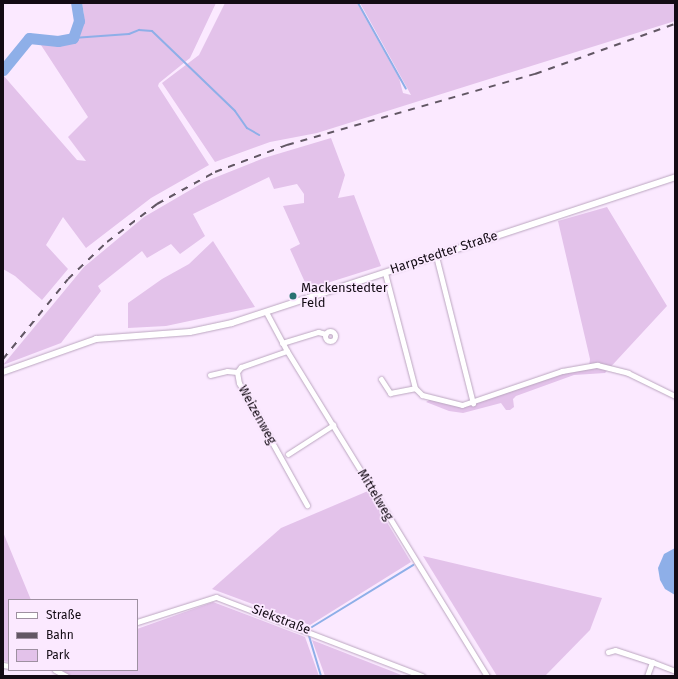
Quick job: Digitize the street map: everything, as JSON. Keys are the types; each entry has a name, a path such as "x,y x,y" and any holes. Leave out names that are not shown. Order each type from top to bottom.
{"street":[{"name":"Harpstedter Straße","path":"3,372 96,339 125,335 190,332 266,312 675,177"},
{"path":"436,256 472,403"},
{"path":"385,272 415,388 422,395 462,405 472,403 562,371 596,365 628,373 675,396"},
{"name":"Mittelweg","path":"266,312 282,343 487,676"},
{"path":"282,343 318,332 326,334"},
{"name":"Weizenweg","path":"287,351 245,365 237,372 239,383 307,505"},
{"path":"210,375 227,371 237,372"},
{"path":"381,378 390,393 415,388"},
{"path":"288,454 333,426"},
{"name":"Siekstraße","path":"138,622 216,597 422,676"},
{"path":"608,652 615,650 675,671"},
{"path":"647,676 652,662"},
{"path":"57,671 66,676"}],"green space":[{"path":"82,3 216,3 190,58 159,83 158,86 209,165 151,198 86,248 63,217 46,245 68,269 42,300 15,276 3,269 3,75 77,160 86,161 68,137 88,117 39,42 58,44 78,39 84,14"},
{"path":"225,3 357,3 399,78 403,93 411,95 360,3 675,3 675,21 317,133 270,142 215,162 162,83 199,55"},
{"path":"331,138 345,175 338,198 354,195 381,266 308,289 290,249 300,244 283,206 304,203 304,194 297,184 274,189 269,177 193,214 205,236 180,254 171,244 147,258 142,251 98,286 101,291 61,343 3,365 84,267 144,217 204,182 264,158"},
{"path":"607,207 667,306 605,373 574,375 516,396 513,399 514,407 510,410 506,410 501,403 463,413 449,411 426,402 431,399 462,406 561,372 589,367 590,359 558,221"},
{"path":"213,241 255,307 166,326 128,328 128,303 162,279 189,264"},
{"path":"368,491 411,562 310,625 212,589 281,528"},
{"path":"3,532 31,599 8,599 8,662 3,661"},
{"path":"423,556 602,598 590,630 545,676 497,676"},
{"path":"213,602 305,637 319,676 71,676 63,671 138,671 138,629"},
{"path":"312,640 404,676 325,676"}],"water":[{"path":"675,548 675,595 665,589 660,580 658,568 664,554"}],"waterway":[{"path":"3,70 29,38 58,41 73,38 79,21 76,3"},
{"path":"358,3 406,89"},
{"path":"73,38 129,34 139,30 152,31 235,111 247,128 259,135"},
{"path":"312,627 413,565"},
{"path":"309,636 321,676"}],"railway":[{"path":"3,359 68,279 107,242 157,204 215,172 287,145 535,74 675,24"}],"place":[{"name":"Mackenstedter Feld","path":"293,296"}]}
